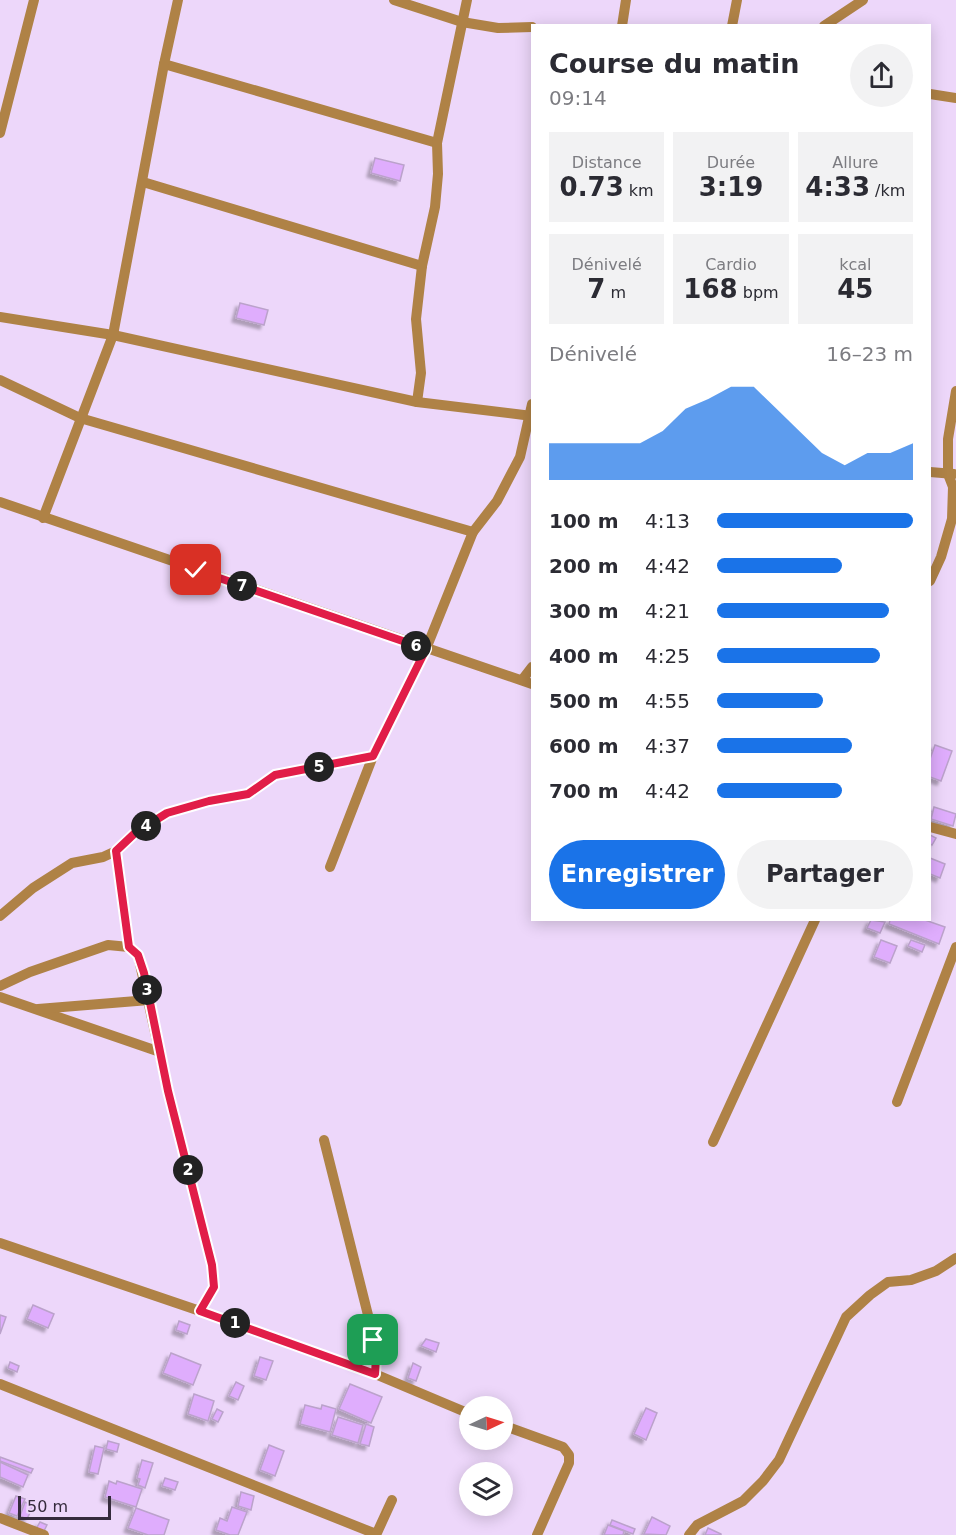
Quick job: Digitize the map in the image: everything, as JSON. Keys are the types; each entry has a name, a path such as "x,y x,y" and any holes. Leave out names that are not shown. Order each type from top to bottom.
{"street":[{"path":"0,133 33,0"},
{"path":"43,518 114,335 178,0"},
{"path":"394,0 462,22 498,28 531,27"},
{"path":"417,402 421,373 416,319 422,266 435,207 438,174 437,143 467,0"},
{"path":"621,24 626,0"},
{"path":"732,24 737,0"},
{"path":"827,24 862,0"},
{"path":"164,64 437,143"},
{"path":"931,94 956,98"},
{"path":"143,182 422,266"},
{"path":"0,317 114,335 417,402 531,416 520,457 497,501 473,532 426,649 373,756 330,867"},
{"path":"0,380 80,418 473,532"},
{"path":"931,579 941,557 952,519 953,487 948,439 956,390"},
{"path":"931,472 952,474"},
{"path":"0,502 527,682"},
{"path":"0,916 33,888 72,863 103,857 116,851 135,833 167,813 209,801 248,794 275,775 373,756"},
{"path":"931,826 956,834"},
{"path":"116,851 129,947"},
{"path":"713,1142 815,921"},
{"path":"0,986 30,972 108,945 129,947 138,955 168,1091 212,1265 214,1287 200,1311"},
{"path":"897,1102 956,947"},
{"path":"0,997 160,1052"},
{"path":"35,1009 149,1000"},
{"path":"324,1140 369,1319 376,1357 375,1374"},
{"path":"0,1243 375,1374 459,1409"},
{"path":"689,1535 697,1525 743,1501 764,1481 779,1460 846,1317 888,1282 920,1277 936,1271 956,1258"},
{"path":"0,1384 376,1534 392,1500"},
{"path":"513,1429 563,1447 569,1455 569,1463 537,1535"},
{"path":"0,1518 44,1535"}],"building":[{"path":"375,158 404,165 400,181 371,173"},
{"path":"240,303 268,310 264,325 236,318"},
{"path":"935,745 952,751 941,781 931,777 931,756"},
{"path":"934,807 956,814 953,826 931,819"},
{"path":"931,836 936,838 931,844"},
{"path":"931,858 945,864 940,878 931,874"},
{"path":"870,921 885,922 880,933 867,928"},
{"path":"890,921 928,921 945,927 939,944 889,924"},
{"path":"881,940 897,946 890,963 874,957"},
{"path":"911,940 925,945 922,952 908,946"},
{"path":"33,1305 54,1314 48,1328 27,1319"},
{"path":"0,1315 6,1317 0,1334"},
{"path":"179,1321 190,1325 187,1334 176,1330"},
{"path":"426,1339 439,1343 436,1352 421,1346"},
{"path":"171,1353 201,1365 193,1385 163,1373"},
{"path":"260,1357 273,1361 266,1380 254,1376"},
{"path":"10,1362 19,1366 17,1372 8,1368"},
{"path":"413,1363 421,1367 416,1381 408,1378"},
{"path":"236,1382 244,1386 238,1400 229,1396"},
{"path":"350,1384 382,1397 371,1423 339,1409"},
{"path":"194,1394 214,1401 208,1421 188,1414"},
{"path":"305,1405 321,1409 322,1405 336,1409 330,1432 300,1424"},
{"path":"646,1408 657,1413 646,1440 634,1434"},
{"path":"217,1409 223,1412 218,1422 212,1419"},
{"path":"338,1417 363,1425 358,1443 332,1435"},
{"path":"366,1424 374,1427 369,1446 360,1444"},
{"path":"108,1441 119,1444 117,1452 106,1449"},
{"path":"269,1445 284,1451 275,1476 260,1470"},
{"path":"95,1446 104,1448 98,1474 89,1472"},
{"path":"0,1457 33,1469 31,1473 0,1461"},
{"path":"142,1460 153,1463 145,1488 138,1485 140,1479 137,1478"},
{"path":"0,1462 28,1475 23,1487 0,1477"},
{"path":"165,1478 178,1482 175,1490 162,1486"},
{"path":"109,1481 116,1484 117,1481 142,1489 136,1507 105,1497"},
{"path":"241,1492 254,1496 251,1510 238,1506"},
{"path":"16,1496 25,1499 17,1516 9,1513"},
{"path":"25,1502 33,1506 27,1519 20,1516"},
{"path":"232,1507 247,1512 238,1535 216,1530 220,1518 227,1521"},
{"path":"136,1508 169,1520 164,1535 148,1535 128,1528"},
{"path":"652,1517 670,1526 666,1535 644,1534"},
{"path":"612,1520 635,1529 633,1534 610,1525"},
{"path":"40,1522 47,1525 43,1533 36,1529"},
{"path":"608,1525 624,1531 623,1535 604,1535"},
{"path":"708,1528 721,1534 721,1535 705,1535"}],"route":[{"path":"196,570 426,649 373,756 275,775 248,794 209,801 167,813 135,833 116,851 129,947 138,955 144,973 168,1091 212,1265 214,1287 200,1311 375,1374 376,1357 373,1340"}]}
